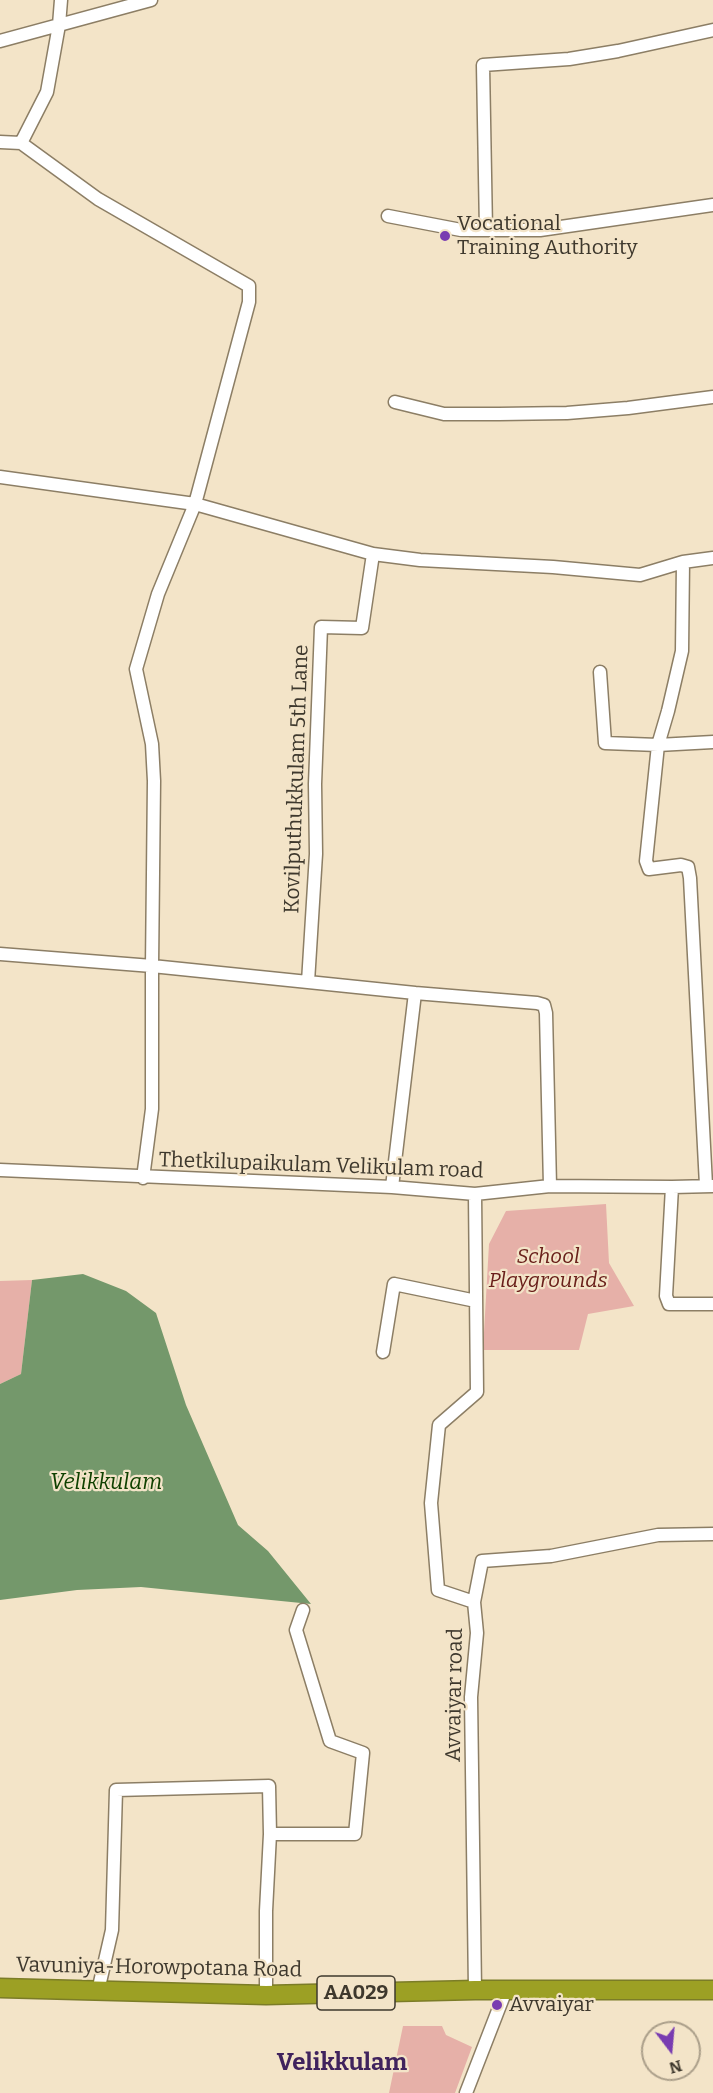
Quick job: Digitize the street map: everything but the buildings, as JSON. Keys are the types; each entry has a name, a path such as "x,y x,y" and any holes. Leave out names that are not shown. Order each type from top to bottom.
{"highway":[{"name":"Vavuniya-Horowpotana Road","path":"0,1988 266,1995 476,1990 713,1990"}],"street":[{"path":"21,143 47,92 61,0"},
{"path":"0,41 151,0"},
{"path":"486,230 483,65 569,59 618,51 713,30"},
{"path":"0,142 21,143 98,200 249,286 249,302 195,504 158,594 136,669 152,744 154,781 152,1109 143,1178"},
{"path":"388,216 461,230 540,230 713,205"},
{"path":"394,402 444,414 567,413 628,408 713,396"},
{"path":"0,477 195,504 373,554 420,560 640,574 683,562 713,558"},
{"name":"Kovilputhukkulam 5th Lane","path":"308,982 316,854 315,784 321,627 362,628 373,554"},
{"path":"683,562 682,651 658,745 646,861 649,869 681,865 688,867 710,1186"},
{"path":"600,672 605,743 658,745 713,742"},
{"path":"0,954 152,966 544,1005 550,1186"},
{"path":"392,1187 414,993"},
{"name":"Thetkilupaikulam Velikulam road","path":"0,1170 392,1187 475,1194 550,1186 710,1186"},
{"path":"672,1187 666,1296 669,1304 713,1304"},
{"name":"Avvaiyar road","path":"475,1194 477,1392 439,1425 431,1503 438,1590 474,1602 477,1633 471,1697 476,1990"},
{"path":"383,1352 394,1284 476,1301"},
{"path":"474,1602 482,1561 551,1556 658,1535 713,1534"},
{"path":"270,1834 355,1834 363,1753 330,1741 296,1630 303,1610"},
{"path":"98,1991 112,1930 116,1790 269,1786 266,1995"},
{"path":"466,2093 506,1990"}],"green space":[{"name":"School Playgrounds","path":"606,1204 609,1263 634,1306 588,1314 579,1350 483,1350 489,1244 506,1211"},
{"path":"32,1280 21,1374 0,1384 0,1281"},
{"path":"403,2026 442,2026 446,2035 472,2047 455,2093 389,2093"}],"water":[{"name":"Velikkulam","path":"83,1274 126,1291 156,1313 186,1405 238,1525 268,1551 311,1604 141,1587 77,1590 0,1600 0,1384 21,1374 32,1280"}],"place":[{"name":"Vocational Training Authority","path":"445,236"},
{"name":"Avvaiyar","path":"497,2005"}],"district":[{"name":"Velikkulam","path":"342,2063"}]}
